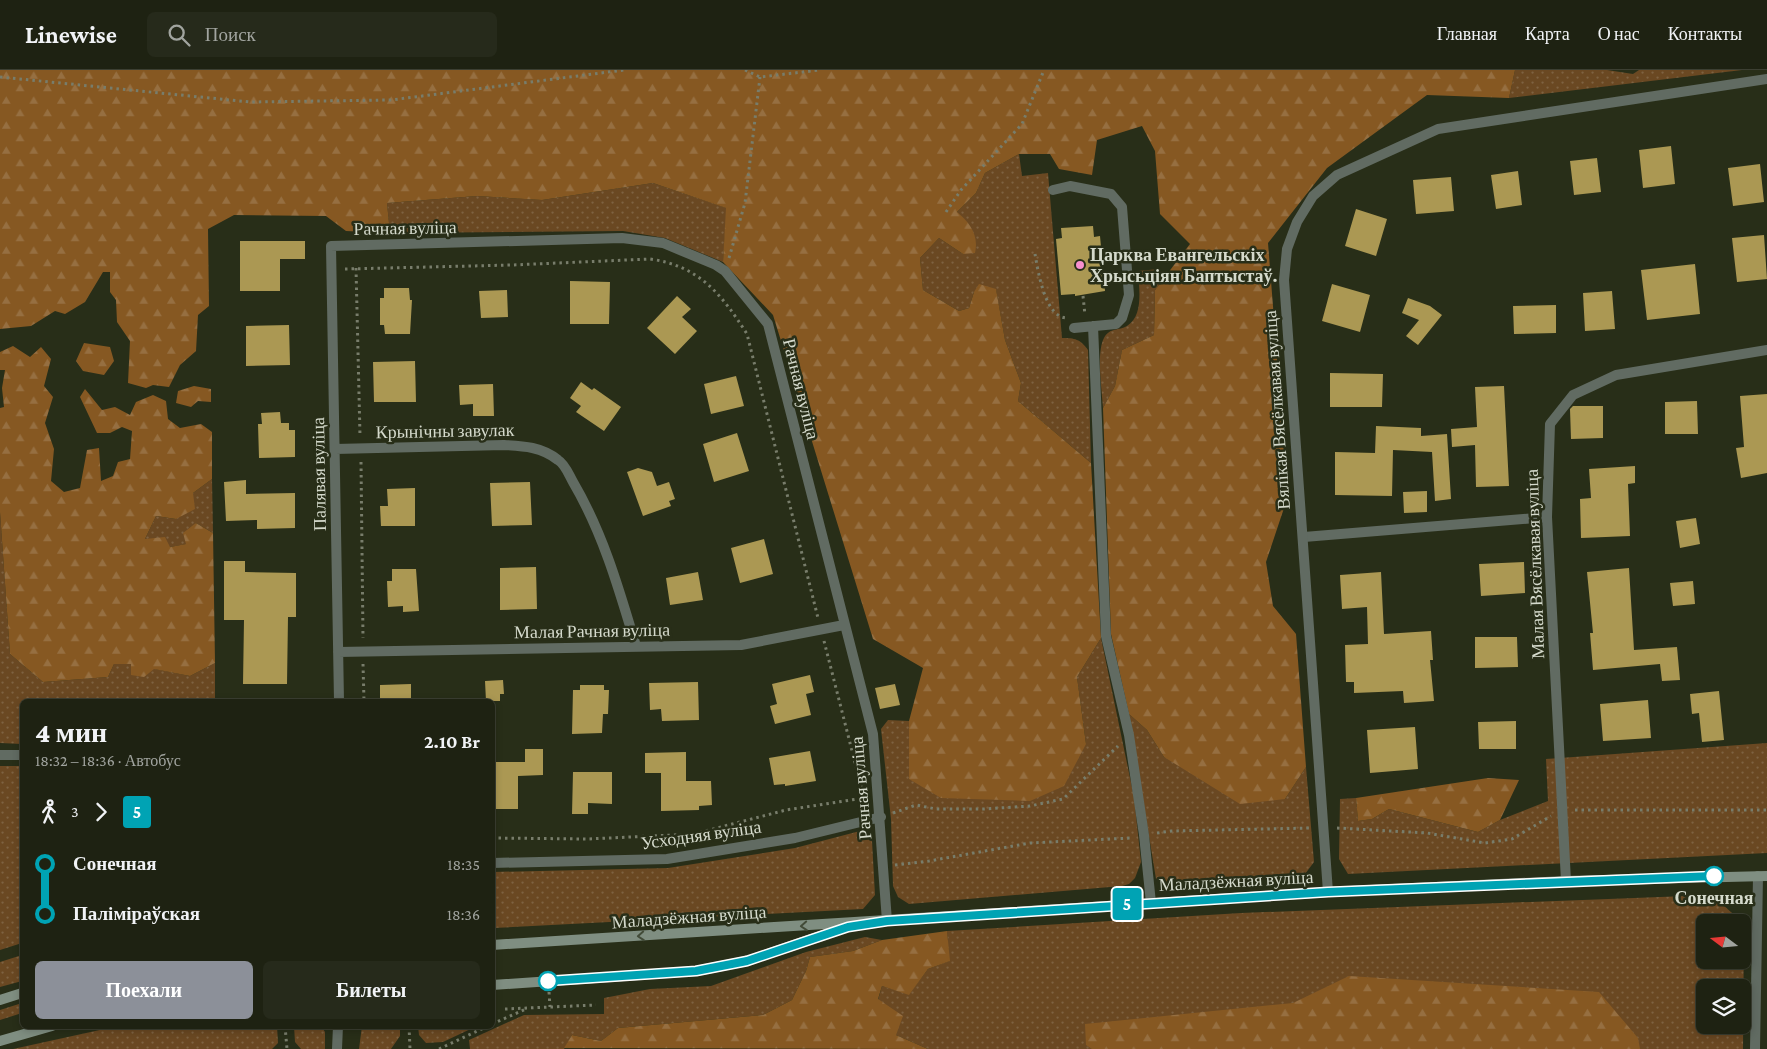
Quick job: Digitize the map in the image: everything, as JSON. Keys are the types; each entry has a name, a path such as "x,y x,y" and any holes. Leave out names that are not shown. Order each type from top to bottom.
{"main road":[{"name":"Маладзёжная вуліца","path":"495,946 1328,892 1566,881 1763,876"},
{"name":"Маладзёжная вуліца","path":"495,985 696,971 747,961 848,927 887,921"},
{"path":"0,1000 20,994"},
{"path":"0,1041 42,1029"}],"street":[{"name":"Вялікая Вясёлкавая вуліца","path":"1328,892 1304,537 1284,280 1287,249 1297,222 1313,196 1337,175 1438,129 1767,79"},
{"path":"1052,190 1070,186 1111,194 1122,206 1129,295 1122,318 1116,324 1093,321 1074,323"},
{"name":"Рачная вуліца","path":"331,246 622,238 663,243 716,265 725,271 768,324 873,734 880,795 887,921"},
{"name":"Палявая вуліца","path":"331,246 339,699"},
{"path":"1093,321 1106,636 1129,735 1144,835 1151,903"},
{"name":"Малая Вясёлкавая вуліца","path":"1566,881 1547,517 1550,424 1573,395 1616,375 1767,350"},
{"name":"Крынічны завулак","path":"335,449 504,444 527,446 546,451 561,461 592,514 609,558 636,646"},
{"path":"1304,537 1547,517"},
{"name":"Малая Рачная вуліца","path":"338,652 741,645 844,625"},
{"path":"0,756 20,756"},
{"name":"Усходняя вуліца","path":"495,863 667,859 795,838 881,818"},
{"path":"1755,1049 1763,876"},
{"path":"337,1049 338,1029"}],"path":[{"path":"0,77 250,102 391,100 624,70"},
{"path":"745,70 760,77 820,70"},
{"path":"946,212 961,190 1022,124 1044,70"},
{"path":"725,271 745,203 760,77"},
{"path":"1035,254 1042,290 1056,315 1074,323"},
{"path":"331,269 512,266 650,260 662,261 699,275 726,301 747,334 820,624"},
{"path":"356,268 364,699"},
{"path":"1083,296 1085,316"},
{"path":"1079,317 1085,316 1093,321"},
{"path":"822,634 864,798"},
{"path":"881,818 916,805 936,808 983,809 1030,806 1063,799 1129,735"},
{"path":"495,838 588,839 694,834 786,810 880,795"},
{"path":"884,873 890,865 930,861 1030,843 1128,839 1171,831 1323,827 1427,833 1485,843 1512,839 1562,810 1767,810"},
{"path":"505,1009 596,1005"},
{"path":"495,1023 529,1008"},
{"path":"286,1029 287,1049"},
{"path":"409,1029 410,1049"},
{"path":"439,1049 482,1029"}],"shaded area":[{"path":"1515,70 1607,70 1633,74 1639,70 1742,70 1509,98"},
{"path":"1019,154 1022,176 1048,173 1062,338 1077,340 1088,350 1091,463 1018,401 1021,383 1005,340 996,290 974,292 969,308 959,311 923,290 920,258 939,238 963,254 957,212 976,193 985,173"},
{"path":"653,183 727,208 723,262 665,238 623,231 390,233 387,203 477,196 542,200"},
{"path":"1159,269 1166,275 1155,290 1154,335 1122,350 1115,386 1103,408 1100,353 1104,338 1109,332 1127,326 1136,315 1139,301 1138,271"},
{"path":"212,479 213,533 196,523 187,544 170,547 145,539 156,516 176,519 193,493"},
{"path":"0,512 10,654 43,682 108,677 114,664 131,664 190,676 215,663 215,699 20,699 20,744 0,743"},
{"path":"1101,638 1134,797 1141,862 1135,878 1129,884 1122,886 909,904 898,897 893,886 891,819 881,729 888,720 909,721 909,778 1086,744 1077,677"},
{"path":"1129,714 1147,730 1164,757 1285,799 1306,767 1314,862 1305,874 1167,883 1156,879"},
{"path":"1767,743 1767,853 1348,874 1339,859 1340,799 1356,798 1358,821 1372,819 1389,809 1478,832 1500,820 1548,801 1546,759"},
{"path":"0,766 20,766 20,944 0,950"},
{"path":"860,831 872,841 875,895 863,909 495,928 495,872 668,868 795,848"},
{"path":"1712,895 1733,914 1696,914 1696,969 1744,969 1744,979 1696,979 1696,1034 1743,1034 1743,1049 928,1049 896,1035 878,1000 882,986 909,994 928,969 949,961 947,931 1241,913"},
{"path":"865,937 882,940 853,951 810,957 806,971 792,1000 763,1015 618,1028 601,1041 572,1035 564,1049 470,1049 469,1040 524,1015 604,1014 604,998 650,989 711,986 806,952"},
{"path":"20,956 20,982 0,987 0,962"},
{"path":"20,1004 20,1014 0,1020 0,1010"},
{"path":"104,1029 277,1029 278,1043 272,1049 13,1049"},
{"path":"294,1029 323,1029 325,1032 325,1049 301,1049 295,1042"},
{"path":"362,1029 400,1029 400,1036 391,1049 359,1049"},
{"path":"418,1029 471,1029 443,1042 426,1043 419,1035"}],"green space":[{"path":"0,70 1515,70 1509,98 1427,95 1327,168 1268,243 1288,496 1266,562 1273,606 1296,634 1306,767 1285,799 1240,804 1164,757 1147,730 1129,714 1111,634 1103,408 1115,386 1122,350 1154,335 1155,290 1190,244 1160,214 1155,151 1142,126 1097,140 1092,175 1059,169 1050,154 1019,154 985,173 976,193 957,212 972,230 976,241 975,253 963,254 939,238 920,258 923,290 959,311 969,308 974,292 979,284 996,289 1005,340 1021,383 1018,401 1091,463 1101,638 1077,677 1086,744 1064,786 1030,801 941,798 909,779 909,721 923,668 873,639 773,315 723,262 726,208 653,183 542,200 477,196 387,203 390,233 346,231 326,216 234,215 208,229 209,306 198,315 196,351 180,365 169,387 153,385 146,388 128,383 130,341 117,322 116,300 110,292 110,272 103,272 85,302 65,314 55,311 31,326 0,329"},
{"path":"84,343 110,347 114,361 104,375 83,371 76,361"},
{"path":"13,346 30,357 41,347 51,359 44,386 53,397 45,423 54,449 51,481 64,492 80,488 87,450 99,448 101,481 113,476 118,462 130,459 132,431 122,427 110,433 97,433 80,397 85,389 102,410 115,407 130,415 136,402 153,395 166,401 168,419 180,428 201,424 212,432 212,479 193,493 195,509 176,519 156,516 145,539 165,537 170,547 186,544 183,533 196,523 213,533 215,663 190,676 154,669 144,677 131,675 131,664 114,664 108,677 43,682 10,654 0,512 0,408 4,407 2,388 5,370 0,370 0,352"},
{"path":"194,386 211,389 211,402 198,401 191,407 176,403 178,391"},
{"path":"1488,778 1519,780 1500,820 1478,832 1389,809 1372,819 1358,821 1356,798"},
{"path":"947,931 950,961 928,969 909,995 882,986 878,999 903,1016 896,1035 928,1049 564,1048 572,1035 601,1041 618,1028 763,1015 792,1000 806,971 810,957 853,951 882,940"},
{"path":"1349,976 1599,992 1638,1038 1640,1049 1092,1049 1086,1045 1085,1024 1293,1003"}],"building":[{"path":"1671,146 1675,184 1643,188 1639,150"},
{"path":"1597,158 1601,192 1574,195 1570,161"},
{"path":"1760,164 1764,202 1733,206 1728,168"},
{"path":"1518,171 1522,205 1496,209 1491,175"},
{"path":"1451,177 1454,211 1416,214 1413,180"},
{"path":"1356,209 1387,219 1376,256 1345,246"},
{"name":"Царква Евангельскіх Хрысьціян Баптыстаў.","path":"1093,226 1094,237 1100,236 1105,291 1075,296 1075,294 1061,295 1056,239 1062,238 1061,228"},
{"path":"1764,235 1767,279 1737,282 1732,238"},
{"path":"240,241 305,241 305,259 280,259 280,291 240,291"},
{"path":"1695,264 1700,314 1647,320 1641,270"},
{"path":"570,281 610,282 609,324 570,324"},
{"path":"1332,284 1370,295 1360,332 1322,321"},
{"path":"384,288 409,288 410,300 412,300 410,334 385,334 384,325 380,325 380,298 384,298"},
{"path":"507,290 508,317 481,318 479,291"},
{"path":"1612,291 1615,329 1585,331 1583,293"},
{"path":"677,296 691,309 682,317 697,331 675,354 647,328"},
{"path":"1408,298 1430,306 1442,315 1418,345 1406,336 1419,320 1402,313"},
{"path":"1556,305 1556,333 1514,334 1513,306"},
{"path":"289,325 290,365 246,366 246,326"},
{"path":"415,361 416,402 374,402 373,362"},
{"path":"1330,373 1383,374 1382,407 1330,407"},
{"path":"736,376 744,406 711,414 704,384"},
{"path":"581,382 592,390 594,388 621,407 604,431 576,412 581,406 570,398"},
{"path":"493,384 494,416 473,416 473,404 460,405 459,385"},
{"path":"1504,386 1509,486 1476,487 1475,445 1452,447 1451,429 1477,427 1475,387"},
{"path":"1767,394 1767,473 1741,478 1736,448 1744,447 1740,396"},
{"path":"1697,401 1698,434 1665,434 1665,402"},
{"path":"1573,406 1603,406 1603,438 1571,439 1570,409"},
{"path":"280,412 281,423 289,423 289,430 295,430 295,457 259,458 258,424 262,424 261,413"},
{"path":"1376,426 1421,428 1421,436 1447,434 1451,499 1435,501 1432,452 1393,450 1392,496 1335,495 1335,452 1375,453"},
{"path":"737,433 749,471 714,482 703,444"},
{"path":"1635,466 1635,483 1628,484 1630,536 1581,538 1580,499 1591,498 1589,469"},
{"path":"638,468 652,472 657,486 669,482 675,499 669,501 671,506 643,516 627,472"},
{"path":"246,480 246,494 295,493 295,528 257,529 257,520 226,521 224,482"},
{"path":"530,482 532,525 492,526 490,483"},
{"path":"415,488 415,526 381,526 380,506 388,506 387,489"},
{"path":"1427,491 1427,512 1404,513 1403,492"},
{"path":"1696,518 1700,544 1680,548 1676,521"},
{"path":"764,539 773,574 740,583 731,548"},
{"path":"224,561 245,561 245,572 296,573 296,617 288,617 287,684 243,684 244,620 224,620"},
{"path":"1524,562 1525,593 1481,596 1479,564"},
{"path":"536,567 537,609 500,610 500,568"},
{"path":"1629,568 1634,650 1677,647 1680,680 1662,681 1660,664 1593,670 1590,633 1593,633 1587,572"},
{"path":"392,569 416,569 419,611 403,612 403,606 388,607 387,581 392,581"},
{"path":"698,572 703,600 670,605 666,578"},
{"path":"1381,572 1384,634 1431,631 1433,660 1430,660 1434,701 1404,703 1403,691 1354,693 1354,682 1346,682 1345,645 1368,644 1367,607 1342,609 1340,575"},
{"path":"1693,581 1695,604 1673,606 1670,583"},
{"path":"1475,637 1517,637 1518,667 1475,668"},
{"path":"810,675 814,692 806,694 811,715 775,724 770,706 777,704 772,684"},
{"path":"503,680 504,694 500,694 500,701 486,699 485,681"},
{"path":"698,682 699,720 662,721 661,709 650,710 649,683"},
{"path":"411,684 411,699 380,699 380,685"},
{"path":"895,684 900,705 880,709 875,688"},
{"path":"580,685 604,685 604,690 609,690 608,714 603,714 602,733 572,734 573,690 580,690"},
{"path":"1719,691 1724,740 1702,742 1699,713 1692,714 1690,694"},
{"path":"1648,700 1651,738 1603,741 1600,704"},
{"path":"1516,721 1516,749 1479,749 1478,722"},
{"path":"1415,727 1418,769 1370,773 1367,730"},
{"path":"525,749 543,749 543,775 518,776 518,809 495,809 495,762 525,762"},
{"path":"810,751 816,781 785,786 785,784 774,785 769,758"},
{"path":"686,752 686,781 711,781 712,805 699,806 699,810 661,811 661,773 645,773 645,753"},
{"path":"573,772 612,772 612,804 588,803 588,814 572,814"}],"bus line":[{"name":"5","path":"548,981 696,971 747,961 848,927 887,921 1328,892 1714,876"}],"place":[{"name":"Царква Евангельскіх Хрысьціян Баптыстаў.","path":"1080,265"},
{"name":"Сонечная","path":"1714,876"}]}
